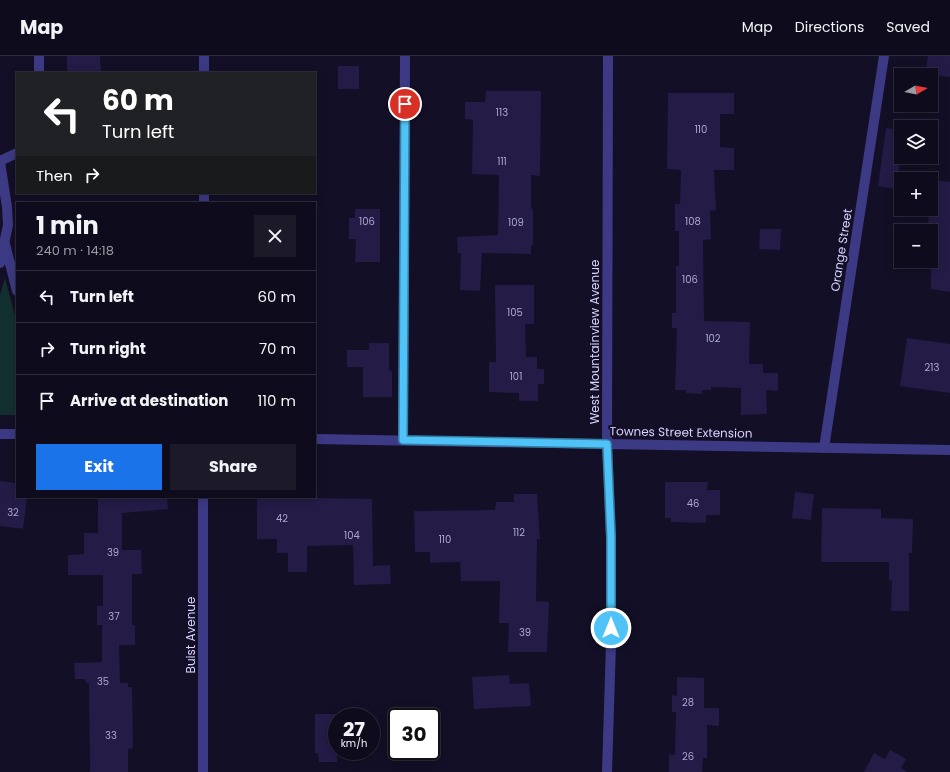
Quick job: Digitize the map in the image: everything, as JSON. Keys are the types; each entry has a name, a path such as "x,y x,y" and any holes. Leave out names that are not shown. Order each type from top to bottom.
{"street":[{"path":"39,56 39,72"},
{"path":"204,56 204,72"},
{"path":"403,440 405,56"},
{"name":"West Mountainview Avenue","path":"607,772 612,643 611,537 607,444 608,56"},
{"name":"Orange Street","path":"824,448 884,56"},
{"path":"0,263 8,225 7,206 0,162 16,154"},
{"path":"5,242 16,287"},
{"path":"0,434 16,434"},
{"name":"Townes Street Extension","path":"316,439 950,450"},
{"name":"Buist Avenue","path":"203,498 203,772"}],"green space":[{"path":"5,278 16,319 16,415 0,415 0,295"}],"building":[{"path":"67,56 100,56 101,72 67,72"},
{"path":"928,56 950,56 950,77 938,76 938,68 926,68"},
{"path":"338,66 359,66 359,89 338,89"},
{"path":"486,91 541,91 540,176 531,175 533,245 531,245 531,254 482,253 480,291 460,290 461,253 458,253 457,237 498,235 499,175 472,174 473,120 465,119 465,102 485,102"},
{"path":"668,93 734,93 734,114 720,114 720,147 734,148 734,170 714,170 716,210 710,211 711,239 703,240 704,321 750,322 749,364 763,364 763,373 778,373 778,391 766,390 767,414 741,415 741,388 711,387 711,390 702,390 702,394 686,393 686,390 675,390 677,328 672,328 672,313 676,313 676,266 679,266 679,231 675,231 675,204 680,204 681,170 667,169"},
{"path":"886,128 894,129 894,164 899,164 898,172 894,172 894,189 878,186"},
{"path":"938,180 950,182 950,292 931,289 931,268 938,268 938,224 928,224 929,216 938,216"},
{"path":"355,209 380,209 380,262 355,262 356,239 349,239 349,218 355,218"},
{"path":"760,229 781,229 780,250 759,249"},
{"path":"495,285 534,285 534,324 525,324 526,357 537,357 537,369 544,369 544,384 538,384 538,401 519,401 519,393 489,392 489,362 496,362"},
{"path":"907,338 950,344 950,393 900,386"},
{"path":"369,343 389,343 389,370 392,371 392,397 363,397 363,367 347,367 347,350 369,350"},
{"path":"0,481 16,483 16,498 27,498 23,529 0,526"},
{"path":"665,482 708,482 707,490 720,490 720,515 706,515 706,523 671,522 671,518 665,518"},
{"path":"795,492 814,494 811,520 792,518"},
{"path":"514,494 537,494 540,539 537,539 536,601 549,602 547,652 508,652 509,623 499,623 500,581 461,581 460,562 430,563 430,552 415,552 414,511 495,510 496,502 514,502"},
{"path":"98,498 167,498 168,509 122,513 122,550 141,550 142,574 132,574 132,625 135,625 135,645 119,645 120,683 128,683 128,687 132,687 133,748 128,749 128,772 90,772 89,683 86,683 85,679 75,679 74,663 102,662 102,625 97,625 97,606 103,606 103,575 68,575 68,555 84,554 84,533 98,533"},
{"path":"257,498 372,499 373,566 390,565 391,584 354,585 353,545 307,546 307,572 288,572 288,553 277,553 277,539 257,539"},
{"path":"822,508 881,509 881,518 913,519 912,553 909,553 909,611 891,611 892,580 889,581 889,562 821,562"},
{"path":"509,675 510,684 529,683 531,706 474,709 472,677"},
{"path":"677,677 704,678 704,708 719,708 719,726 707,725 707,758 703,758 702,772 669,772 669,754 675,755 676,712 672,712 672,695 677,696"},
{"path":"315,714 328,714 328,760 337,760 337,762 319,762 318,753 315,753"},
{"path":"890,750 906,759 901,768 907,772 864,772 874,753 885,759"}],"route":[{"path":"405,104 403,440 607,444 611,537 611,628"}]}
